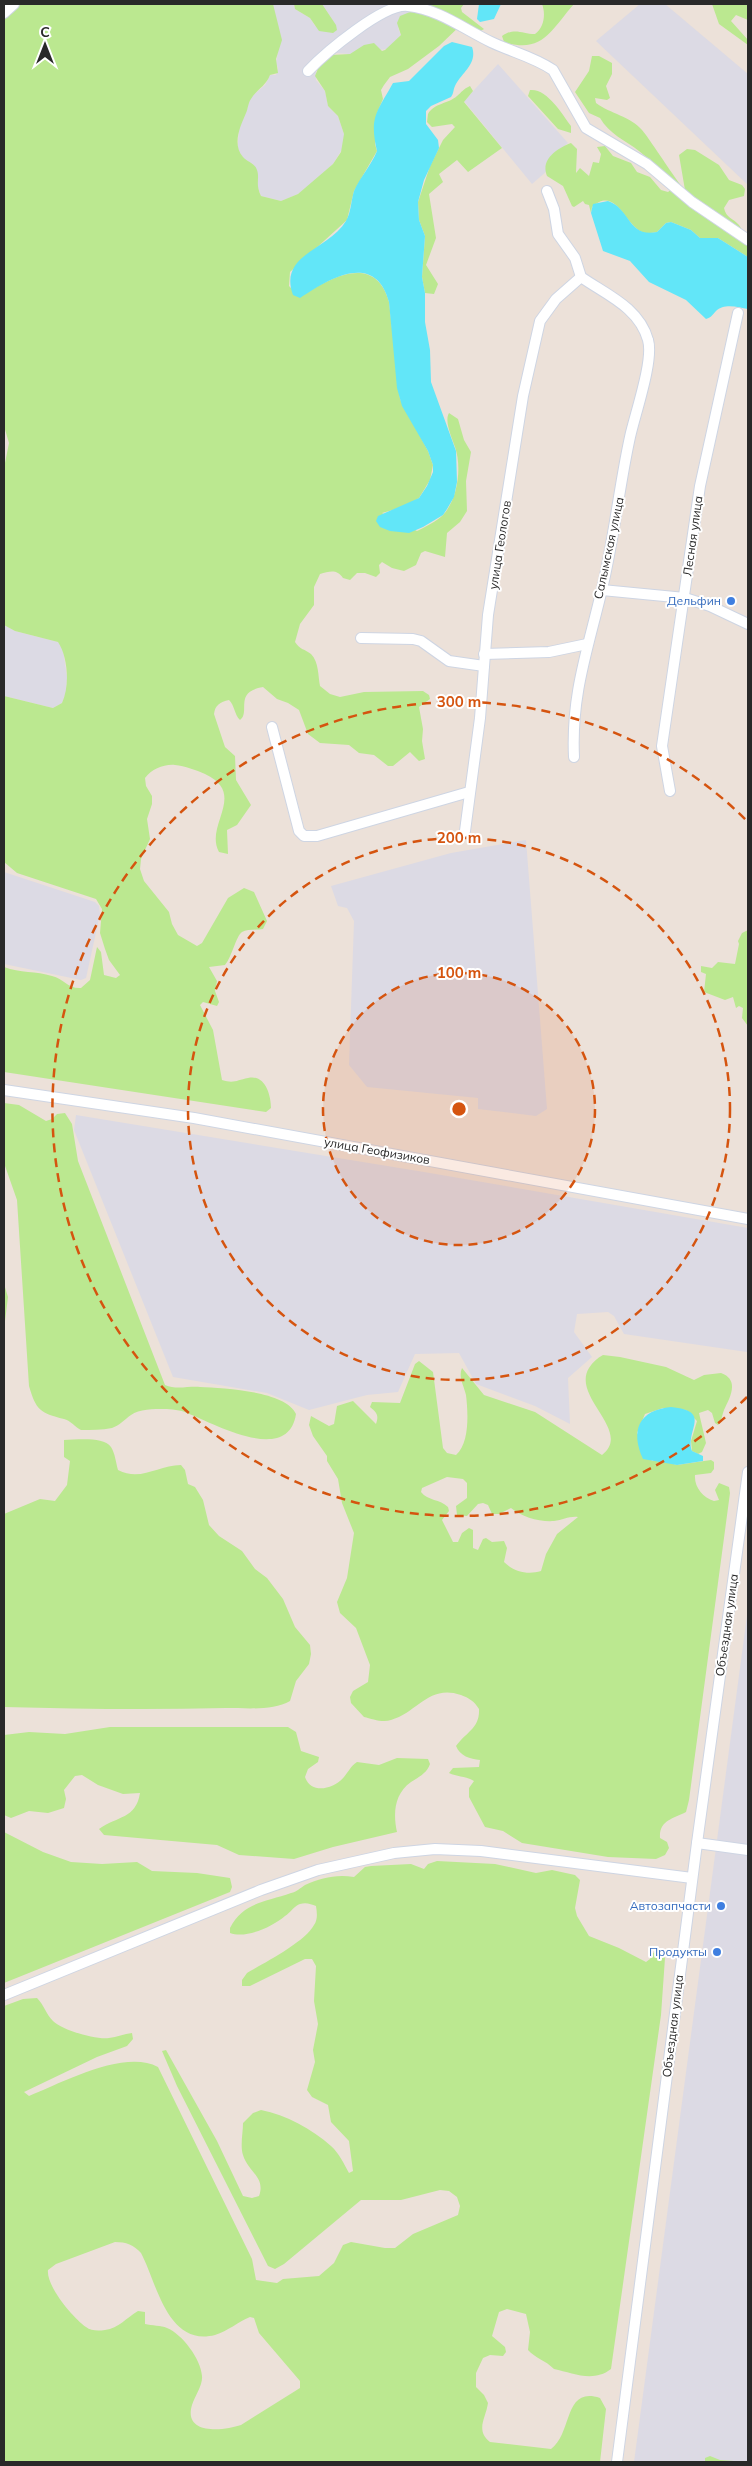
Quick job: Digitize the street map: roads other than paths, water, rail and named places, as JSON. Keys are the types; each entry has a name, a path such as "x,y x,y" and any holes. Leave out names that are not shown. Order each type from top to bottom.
{"street":[{"path":"4,13 14,4"},
{"path":"308,70 341,41 386,11 406,5 427,10 490,42 544,64 553,70 586,128 647,164 692,202 748,240"},
{"path":"547,191 554,206 558,234 575,258 581,277"},
{"name":"Салымская улица","path":"574,757 573,719 578,682 602,590 629,439 647,368 648,340 634,316 623,304 606,291 581,277"},
{"name":"улица Геологов","path":"465,831 480,718 488,615 523,396 540,321 556,299 581,277"},
{"name":"Лесная улица","path":"670,791 662,746 700,486 738,313"},
{"path":"602,590 685,598 710,606 748,624"},
{"path":"362,638 413,639 421,641 449,661 484,666"},
{"path":"484,654 549,652 587,644"},
{"path":"272,727 300,831 304,836 317,836 469,792"},
{"name":"улица Геофизиков","path":"4,1090 194,1118 748,1219"},
{"name":"Объездная улица","path":"616,2462 696,1843 748,1472"},
{"path":"696,1843 748,1850"},
{"path":"4,1995 261,1890 318,1870 394,1853 435,1849 481,1851 692,1878"}],"water":[{"path":"479,4 501,4 494,19 480,22 477,19"},
{"path":"452,42 472,47 473,58 455,86 451,97 431,106 426,111 426,124 438,140 439,148 424,180 418,202 419,220 425,236 422,277 425,293 425,322 430,350 431,382 456,451 457,482 454,497 443,515 409,533 390,531 380,527 376,521 378,516 419,498 433,472 433,465 428,451 402,406 397,388 389,302 382,286 373,277 363,273 350,273 338,277 300,298 293,295 290,281 293,270 299,261 338,231 346,221 354,191 377,151 374,122 379,108 393,83 409,81 444,46"},
{"path":"608,201 621,210 640,231 647,233 657,232 666,223 671,222 691,230 700,238 718,238 748,257 748,309 731,306 723,307 706,319 686,300 649,282 630,261 603,251 591,213 593,204"},
{"path":"671,1407 684,1409 694,1417 692,1451 703,1456 703,1461 677,1465 643,1459 637,1439 640,1423 651,1412"}],"place":[{"name":"Дельфин","path":"731,601"},
{"name":"Автозапчасти","path":"721,1906"},
{"name":"Продукты","path":"717,1952"}]}
